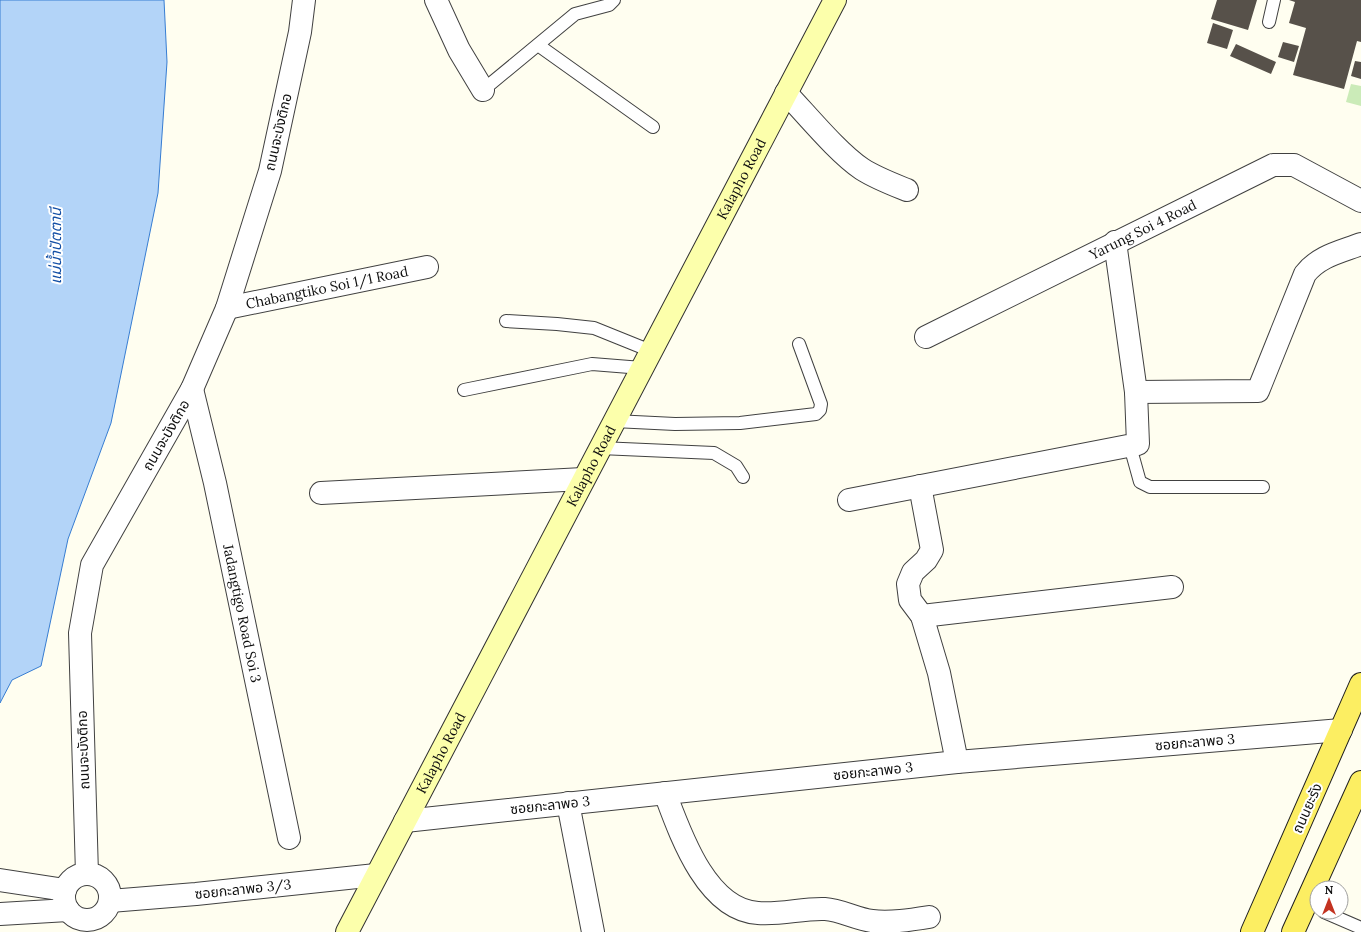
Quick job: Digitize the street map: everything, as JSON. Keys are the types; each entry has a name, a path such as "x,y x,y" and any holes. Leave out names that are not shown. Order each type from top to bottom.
{"main road":[{"name":"ถนนยะรัง","path":"1252,932 1361,684"},
{"path":"1326,880 1361,782"},
{"path":"1293,932 1309,915"}],"street":[{"name":"ถนนจะบังติกอ","path":"87,874 80,633 92,565 192,389 227,308 270,171 300,32 304,0"},
{"path":"436,0 459,50 483,90"},
{"name":"Kalapho Road","path":"347,932 835,0"},
{"path":"786,93 837,146 861,168 881,179 907,190"},
{"name":"Yarung Soi 4 Road","path":"926,337 1273,165 1294,165 1361,201"},
{"path":"849,500 1138,444 1136,392 1115,242"},
{"path":"1136,392 1258,391 1305,274 1312,266 1325,257 1361,244"},
{"name":"Chabangtiko Soi 1/1 Road","path":"227,308 427,267"},
{"name":"Jadangtigo Road Soi 3","path":"192,389 215,483 289,838"},
{"path":"321,493 583,479"},
{"path":"920,486 932,550 926,560 913,572 908,584 910,600 922,616 939,673 957,762"},
{"path":"922,616 1172,587"},
{"name":"ซอยกะลาพอ 3","path":"405,821 957,762 1341,730"},
{"path":"664,793 683,842 702,875 723,898 745,911 758,913 812,908 834,910 871,921 893,922 929,917"},
{"path":"568,803 593,932"},
{"path":"0,880 66,900 80,919 95,925 110,901 110,893 102,879 95,875 87,874 73,878 66,900"},
{"name":"ซอยกะลาพอ 3/3","path":"110,901 196,894 376,875"},
{"path":"0,914 66,900"}],"lane":[{"path":"483,90 575,14 609,5 614,0"},
{"path":"1269,22 1274,0"},
{"path":"538,45 653,127"},
{"path":"506,321 594,328 646,360"},
{"path":"614,421 675,424 740,423 816,414 820,410 821,404 799,344"},
{"path":"464,390 592,364 646,360"},
{"path":"1130,446 1140,482 1150,487 1263,487"},
{"path":"600,448 714,453 736,466 743,477"},
{"path":"1342,920 1361,928"}],"green space":[{"path":"1351,84 1361,86 1361,106 1346,102"}],"water":[{"name":"แม่น้ำปัตตานี","path":"0,0 164,0 167,62 158,193 111,423 68,539 41,666 12,680 0,703"}],"building":[{"path":"1217,0 1257,0 1248,30 1211,19"},
{"path":"1289,0 1361,0 1361,42 1357,41 1344,89 1293,75 1306,28 1289,23 1295,2"},
{"path":"1213,23 1233,30 1227,49 1207,43"},
{"path":"1283,42 1299,46 1294,62 1278,57"},
{"path":"1236,44 1276,62 1271,74 1230,56"},
{"path":"1355,61 1361,62 1361,79 1351,76"}]}
